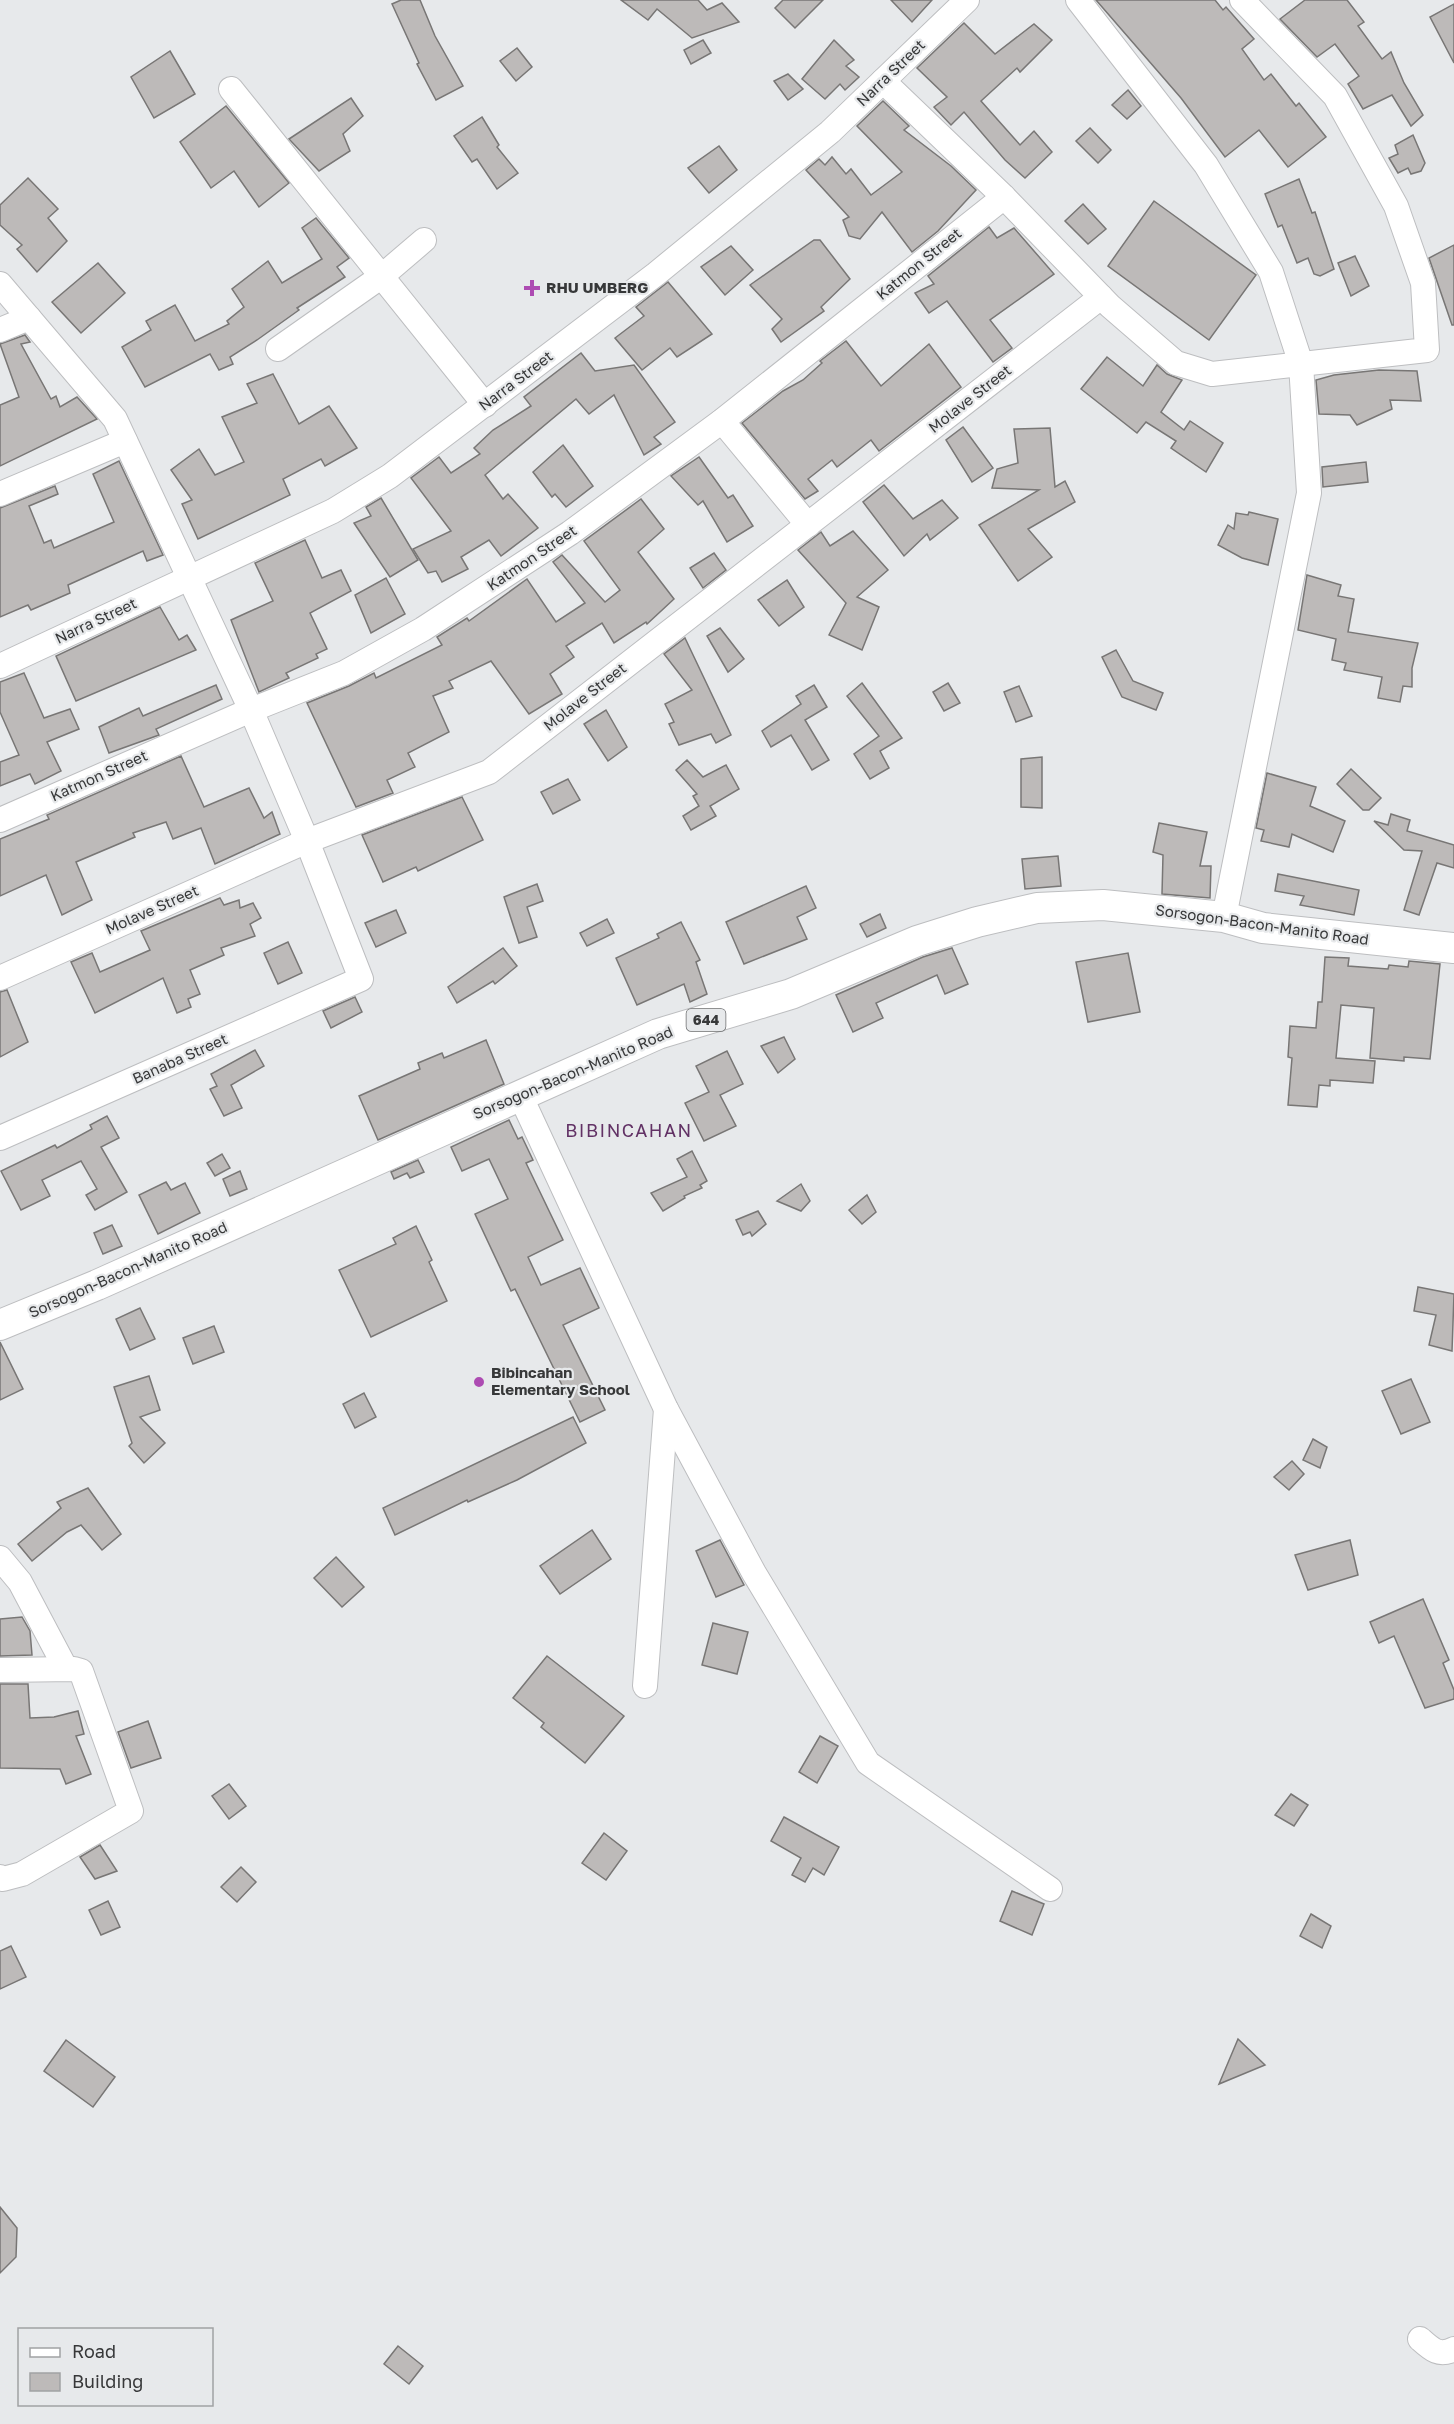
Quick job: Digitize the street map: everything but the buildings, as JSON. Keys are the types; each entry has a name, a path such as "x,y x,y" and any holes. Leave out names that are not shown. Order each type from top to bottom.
{"main road":[{"name":"Sorsogon-Bacon-Manito Road","path":"0,1325 97,1285 658,1034 791,994 917,941 977,922 1037,908 1103,905 1224,917 1263,928 1454,948"}],"street":[{"name":"Narra Street","path":"0,666 333,511 390,477 683,252 830,132 968,0"},
{"path":"1078,0 1206,165 1271,272 1301,364 1309,493 1224,917"},
{"path":"883,81 1004,196 1101,297 1176,363 1212,374 1427,350 1423,284 1396,206 1335,96 1242,0"},
{"path":"231,89 485,405"},
{"name":"Katmon Street","path":"0,820 250,711 344,673 423,629 570,533 722,421 1004,196"},
{"path":"278,349 382,276 424,240"},
{"path":"0,284 115,419 250,711 307,841"},
{"name":"Molave Street","path":"0,978 307,841 489,772 1101,297"},
{"path":"0,330 29,318"},
{"path":"722,421 808,525"},
{"path":"0,494 125,441"},
{"name":"Banaba Street","path":"0,1138 361,979 307,841"},
{"path":"520,1095 666,1409 754,1573 868,1763 1050,1889"},
{"path":"645,1686 666,1409"},
{"path":"0,1558 20,1582 66,1669"},
{"path":"0,1670 66,1669 81,1671 86,1678 131,1811 128,1815 22,1874 3,1879 0,1877"},
{"path":"1420,2339 1433,2350 1441,2353 1454,2349"}],"place":[{"name":"RHU UMBERG","path":"532,288"},
{"name":"Bibincahan Elementary School","path":"479,1382"}],"district":[{"name":"BIBINCAHAN","path":"629,1131"}]}
